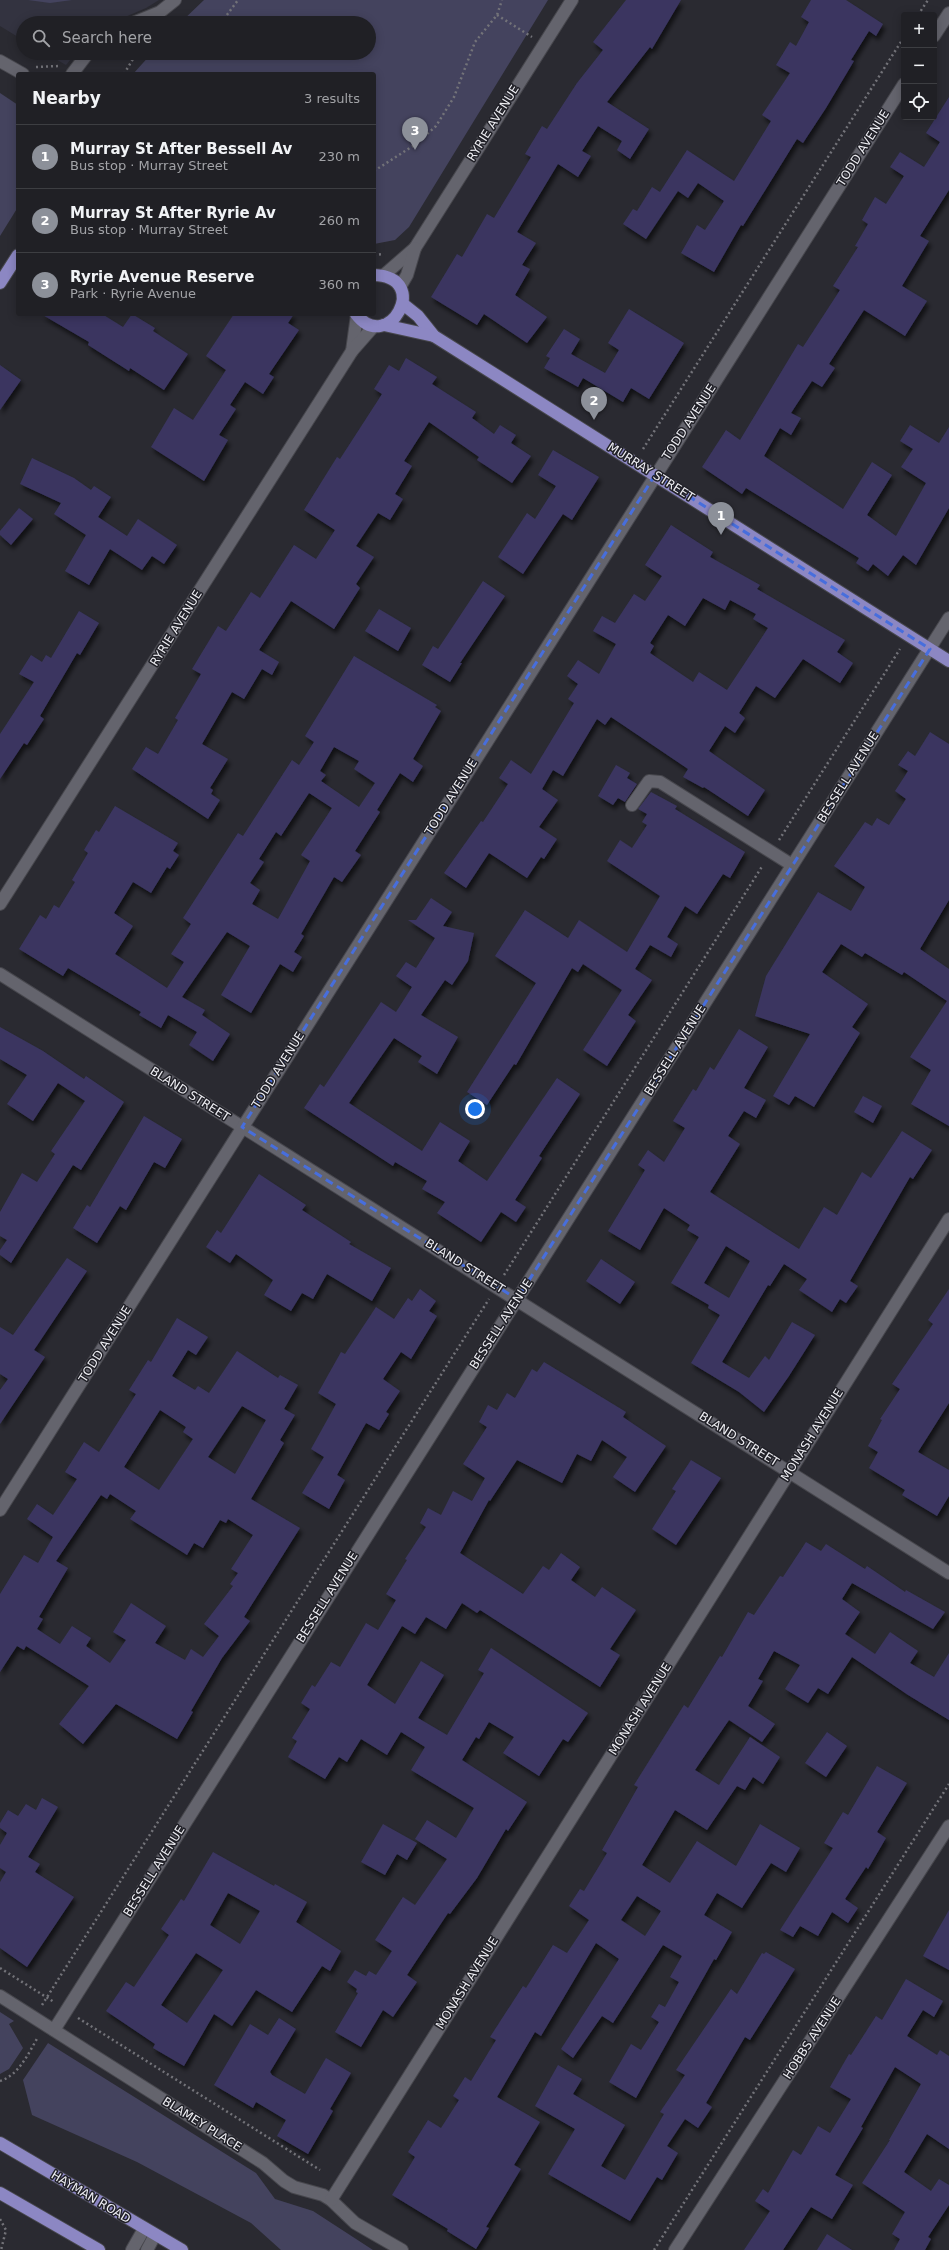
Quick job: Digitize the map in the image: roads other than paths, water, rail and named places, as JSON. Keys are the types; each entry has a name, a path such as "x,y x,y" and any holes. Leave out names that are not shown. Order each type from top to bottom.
{"main road":[{"path":"0,283 16,258"},
{"path":"358,316 364,322 379,325 393,321 400,314 403,304 400,287 393,280 379,275"},
{"name":"MURRAY STREET","path":"403,304 418,316 434,336 949,661"},
{"name":"MURRAY STREET","path":"379,325 434,336"},
{"name":"HAYMAN ROAD","path":"0,2143 182,2250"},
{"path":"0,2193 99,2250"},
{"path":"72,2234 80,2250"}],"street":[{"path":"150,16 160,12 175,0"},
{"name":"RYRIE AVENUE","path":"400,287 407,275 415,248 572,0"},
{"path":"937,31 949,13"},
{"path":"74,72 83,60"},
{"path":"4,63 27,70"},
{"path":"4,63 16,74"},
{"name":"TODD AVENUE","path":"0,1510 901,89"},
{"name":"RYRIE AVENUE","path":"379,275 415,248"},
{"name":"RYRIE AVENUE","path":"352,351 357,316"},
{"name":"RYRIE AVENUE","path":"0,904 352,351 379,325"},
{"name":"BESSELL AVENUE","path":"54,2030 949,618"},
{"path":"632,805 650,781 660,782 792,865"},
{"name":"BLAND STREET","path":"0,974 949,1572"},
{"name":"MONASH AVENUE","path":"331,2200 949,1219"},
{"name":"HOBBS AVENUE","path":"675,2250 949,1826"},
{"name":"BLAMEY PLACE","path":"0,1996 262,2162 284,2181 294,2187 323,2195 331,2200 356,2223 402,2250"},
{"path":"132,2250 144,2229"},
{"path":"147,2250 155,2235"}],"place":[{"name":"Ryrie Avenue Reserve","path":"415,150"},
{"name":"Murray St After Ryrie Av","path":"594,420"},
{"name":"Murray St After Bessell Av","path":"721,535"}]}
